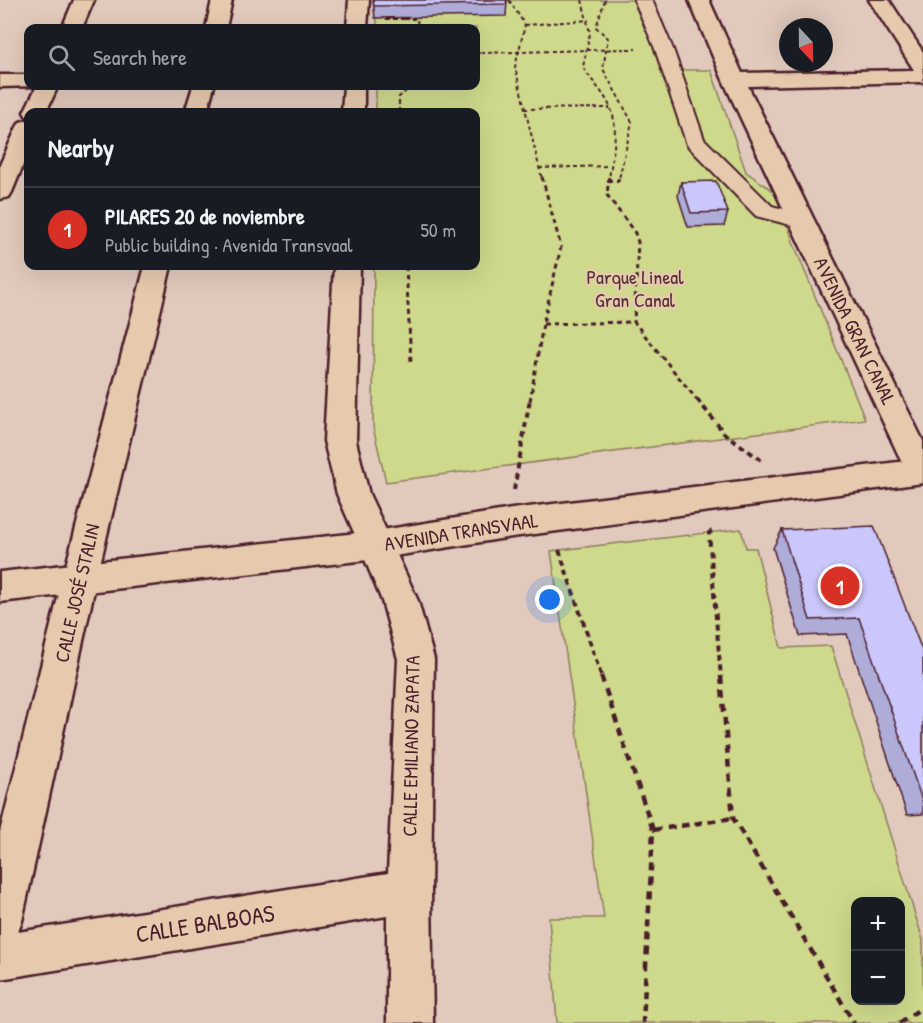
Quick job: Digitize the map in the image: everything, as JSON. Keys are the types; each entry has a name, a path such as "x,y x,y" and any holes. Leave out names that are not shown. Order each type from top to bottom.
{"street":[{"path":"74,24 84,0"},
{"path":"217,24 222,0"},
{"path":"357,24 358,0"},
{"path":"643,0 664,49 693,141 764,211 802,221"},
{"name":"AVENIDA GRAN CANAL","path":"699,0 734,80 923,471"},
{"path":"879,0 923,68"},
{"path":"734,80 923,76"},
{"path":"0,81 24,81"},
{"path":"37,108 45,90"},
{"path":"197,108 202,90"},
{"path":"353,108 354,90"},
{"path":"0,192 24,136"},
{"name":"CALLE JOSÉ STALIN","path":"0,921 80,577 157,270"},
{"name":"CALLE EMILIANO ZAPATA","path":"347,270 340,441 353,494 400,602 416,659 409,891 410,1023"},
{"name":"AVENIDA TRANSVAAL","path":"0,587 376,545 510,523 795,485 923,471"},
{"name":"CALLE BALBOAS","path":"0,957 409,891"}],"path":[{"path":"510,0 525,25 515,67 561,247 543,324 510,523 559,549 653,830 643,1023"},
{"path":"582,0 589,20 590,46 583,67 611,108 616,129 607,180 607,195 635,233 638,242 634,322 725,434 795,485"},
{"path":"605,0 596,27 608,38 603,69 632,122 618,181 607,180"},
{"path":"403,9 404,19 417,19 418,24"},
{"path":"525,25 589,20"},
{"path":"480,53 627,49"},
{"path":"399,108 399,97 407,90"},
{"path":"524,109 611,108"},
{"path":"539,168 609,166"},
{"path":"406,270 411,362"},
{"path":"543,324 634,322"},
{"path":"719,527 709,533 733,818 854,1023"},
{"path":"653,830 733,818"},
{"path":"898,1023 923,1007"}],"green space":[{"name":"Parque Lineal Gran Canal","path":"377,0 654,0 682,70 711,70 746,172 779,195 793,242 865,419 386,482 373,427 374,270 480,270 480,108 376,108 376,90 480,90 480,24 377,24"},
{"path":"741,529 746,548 756,548 781,648 831,646 923,940 923,1023 557,1023 549,918 604,918 551,551"}],"building":[{"path":"373,0 507,0 506,4 374,6"},
{"path":"716,181 728,212 691,213 681,182"},
{"path":"874,526 923,653 923,803 859,618 810,620 782,530"}],"place":[{"name":"PILARES 20 de noviembre","path":"840,586"}]}
